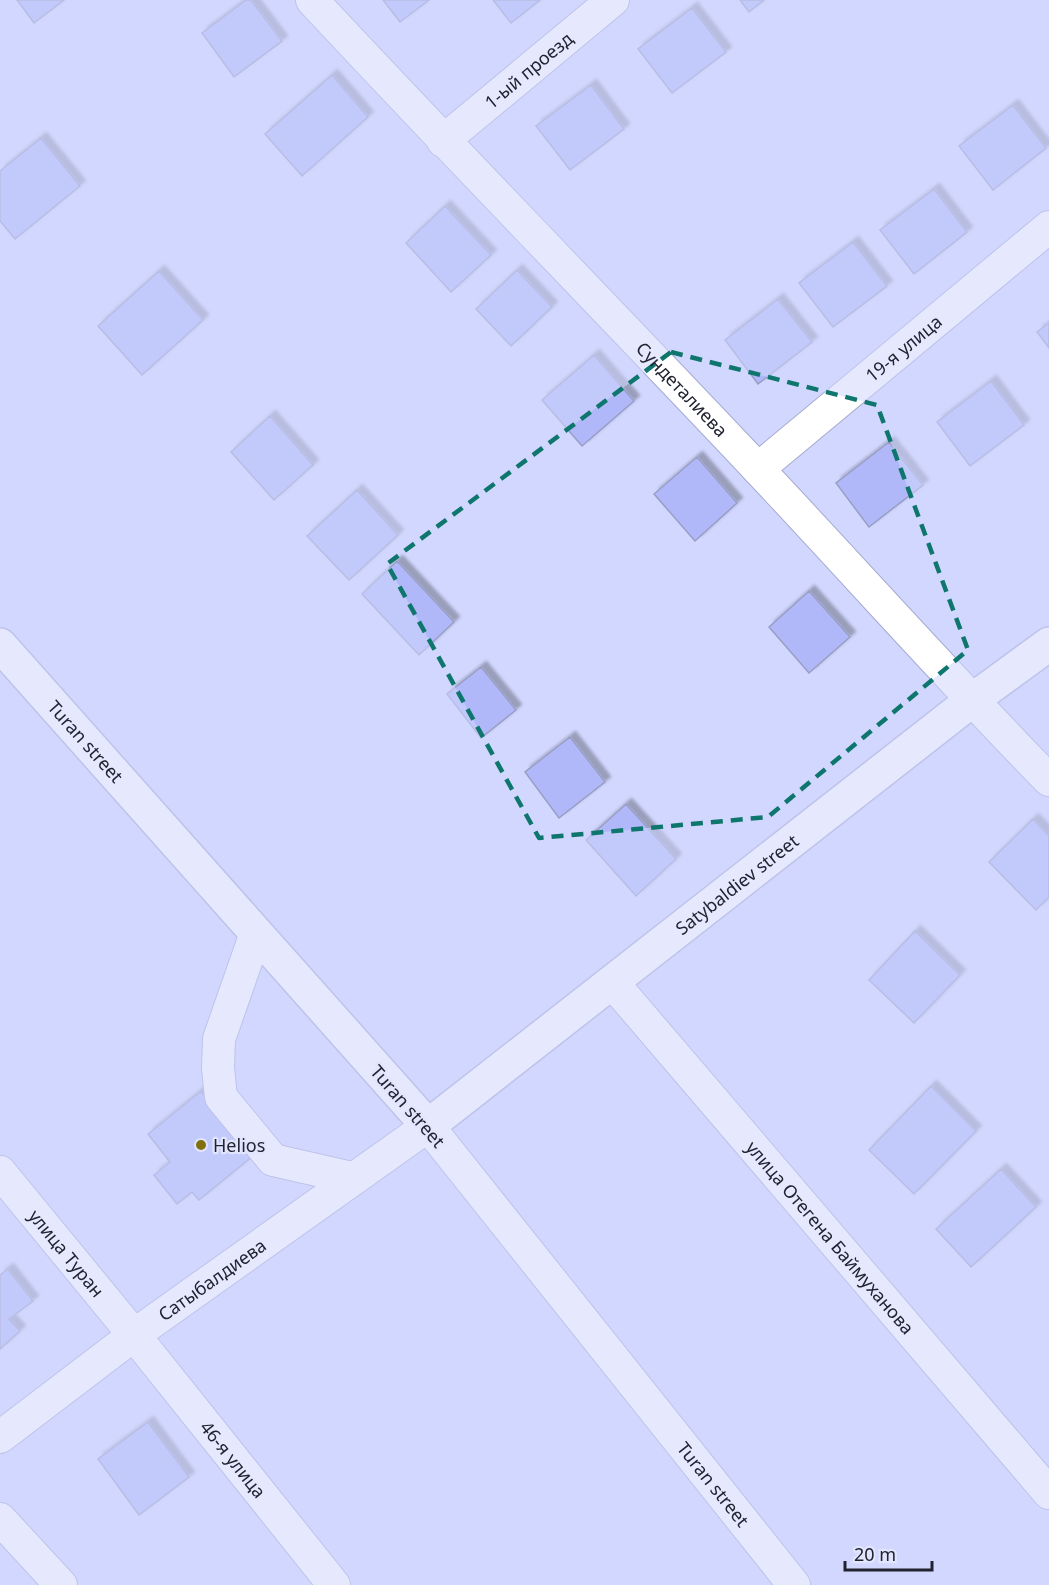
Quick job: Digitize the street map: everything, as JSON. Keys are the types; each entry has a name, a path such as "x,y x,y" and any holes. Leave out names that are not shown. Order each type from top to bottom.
{"main road":[{"name":"Satybaldiev street","path":"428,1126 971,701 1049,644"},
{"name":"Turan street","path":"0,645 428,1126"}],"street":[{"name":"Сундеталиева","path":"312,0 443,141 758,469 971,701 1049,780"},
{"name":"1-ый проезд","path":"443,141 614,0"},
{"name":"19-я улица","path":"758,469 1049,227"},
{"path":"256,933 219,1039 218,1068 221,1097 273,1160 352,1179"},
{"name":"улица Отегена Баймуханова","path":"612,982 1049,1493"},
{"name":"Сатыбалдиева","path":"0,1437 134,1335 428,1126"},
{"name":"Turan street","path":"428,1126 794,1585"},
{"name":"улица Туран","path":"0,1172 134,1335"},
{"name":"46-я улица","path":"134,1335 334,1585"},
{"path":"0,1519 61,1585"}],"highlighted area":[{"path":"671,352 877,405 968,650 768,817 539,838 387,564"}],"building":[{"path":"17,0 64,0 34,23"},
{"path":"246,0 251,0 282,41 234,77 202,33"},
{"path":"383,0 429,0 400,22"},
{"path":"493,0 540,0 511,23"},
{"path":"740,0 764,0 749,12"},
{"path":"692,8 726,52 672,93 638,49"},
{"path":"332,75 368,117 302,176 265,134"},
{"path":"591,85 624,129 570,170 536,126"},
{"path":"1013,105 1046,148 993,190 959,146"},
{"path":"41,138 80,186 15,239 0,221 0,171"},
{"path":"934,189 967,232 914,274 880,230"},
{"path":"445,206 491,255 451,292 406,243"},
{"path":"853,242 887,286 833,327 799,283"},
{"path":"517,270 552,307 511,346 476,309"},
{"path":"159,271 203,320 142,375 98,326"},
{"path":"778,299 812,342 758,384 725,340"},
{"path":"1049,323 1049,348 1037,332"},
{"path":"594,355 634,401 582,446 542,400"},
{"path":"991,381 1024,425 970,466 937,422"},
{"path":"270,416 313,465 274,500 231,452"},
{"path":"889,442 923,485 869,527 836,483"},
{"path":"697,457 737,503 695,541 654,494"},
{"path":"357,490 398,535 349,580 307,536"},
{"path":"397,561 454,622 419,655 362,594"},
{"path":"809,591 850,637 809,673 769,627"},
{"path":"481,667 516,710 481,738 447,694"},
{"path":"570,737 605,782 559,818 525,772"},
{"path":"626,804 676,859 636,896 586,840"},
{"path":"1033,819 1049,836 1049,897 1036,910 989,862"},
{"path":"915,931 960,975 914,1023 869,980"},
{"path":"931,1086 976,1131 914,1194 869,1150"},
{"name":"Helios","path":"201,1091 253,1156 199,1200 192,1192 177,1204 154,1175 170,1162 148,1134"},
{"path":"1001,1169 1036,1207 971,1267 936,1229"},
{"path":"8,1269 33,1301 9,1319 20,1331 0,1349 0,1275"},
{"path":"148,1422 189,1477 139,1515 98,1459"}],"place":[{"name":"Helios","path":"201,1145"}]}
